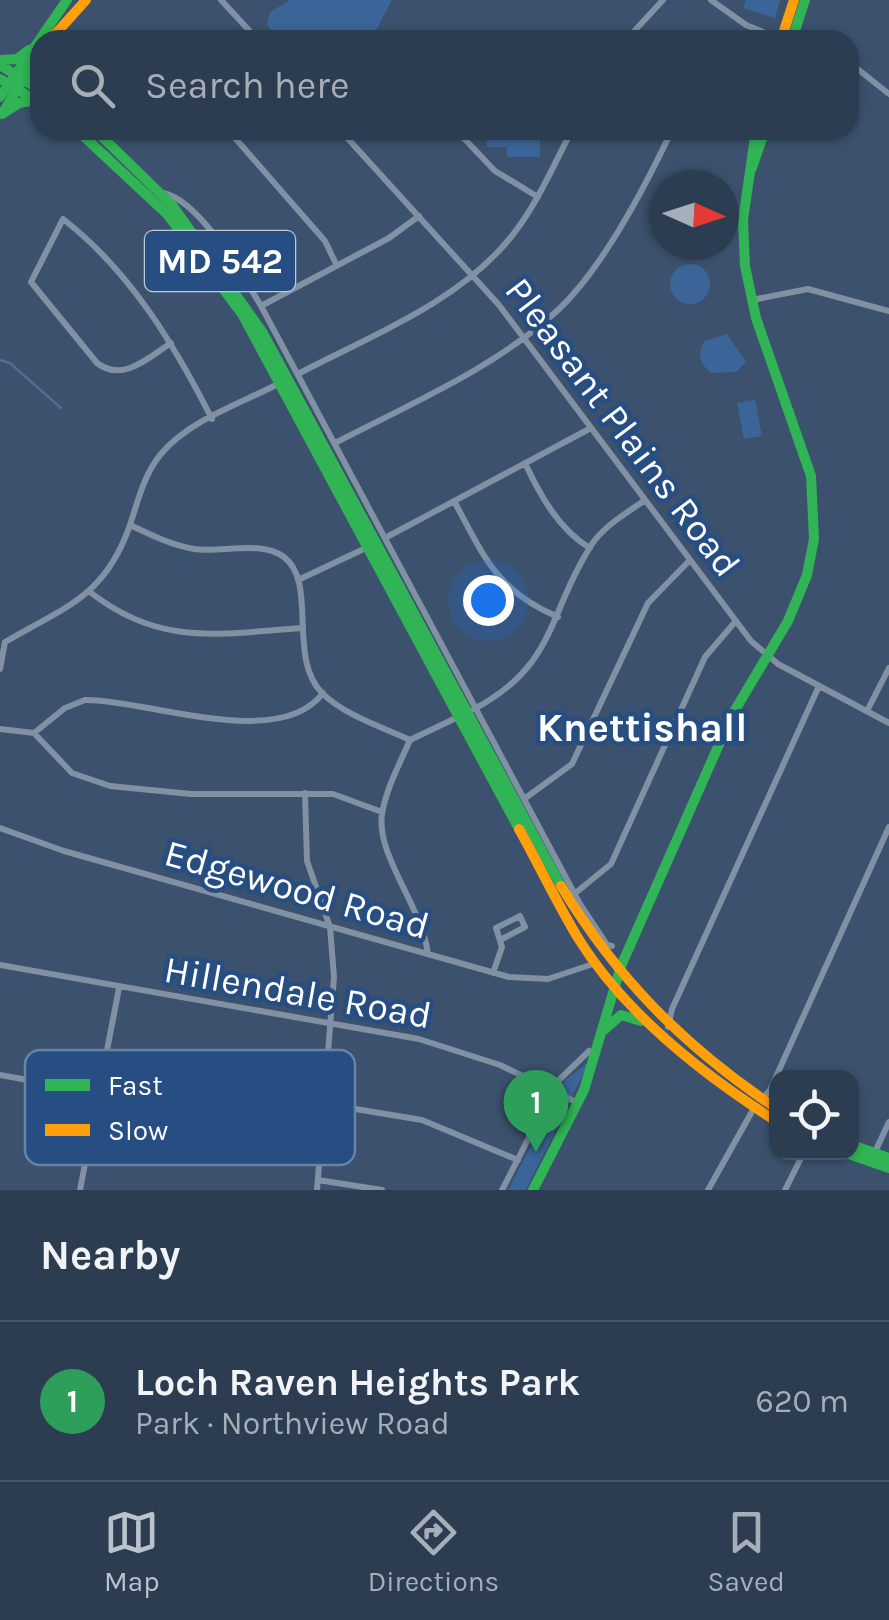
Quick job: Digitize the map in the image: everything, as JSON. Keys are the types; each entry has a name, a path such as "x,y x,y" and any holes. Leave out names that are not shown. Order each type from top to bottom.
{"main road":[{"path":"49,30 67,0"},
{"path":"59,30 86,0"},
{"path":"785,30 794,0"},
{"path":"795,30 804,0"},
{"path":"13,81 0,62 30,54"},
{"path":"0,96 30,60"},
{"path":"1,116 13,81"},
{"path":"1,116 30,100"},
{"name":"MD 542","path":"88,140 128,172 196,250 289,378"},
{"name":"MD 542","path":"106,140 163,193 228,272 616,980"},
{"path":"533,1190 578,1103 604,1030 616,980 732,715 795,608 807,575 814,540 814,499 803,447 751,300 742,232 754,140"},
{"path":"749,175 761,140"},
{"name":"MD 542","path":"467,712 560,908 593,959 693,1064 769,1106"},
{"path":"604,1030 625,1015 651,1019"},
{"name":"MD 542","path":"651,1019 668,1027 769,1114"},
{"path":"859,1148 889,1158"},
{"path":"859,1158 889,1168"}],"street":[{"path":"222,0 249,30"},
{"path":"636,30 662,0"},
{"path":"711,0 758,30"},
{"path":"859,70 889,94"},
{"path":"237,140 312,226 337,266"},
{"name":"Pleasant Plains Road","path":"349,140 473,275 523,337 735,622 767,656 889,722"},
{"path":"466,140 495,171 538,196"},
{"path":"0,669 5,642 48,621 90,592 114,562 159,456 181,436 443,296 473,275 509,240 538,196 567,140"},
{"path":"335,443 483,364 556,312 588,277 666,140"},
{"path":"163,193 179,196 261,306 289,378 335,443 377,543 467,712 524,799 571,896 607,945 612,946"},
{"path":"261,306 419,216"},
{"path":"171,343 128,370 112,371 97,363 30,282 62,219 124,279 171,343 212,419"},
{"path":"751,300 808,289 889,311"},
{"path":"298,580 377,543 592,428"},
{"path":"525,463 541,498 590,548"},
{"path":"428,954 417,908 389,856 382,812 410,740 467,712 526,672 558,617 590,548 606,529 645,500"},
{"path":"454,501 500,580 523,601 558,617"},
{"path":"130,525 199,550 275,552 292,565 298,580 307,665 323,694 410,740"},
{"path":"524,799 572,764 648,603 690,560"},
{"path":"90,592 138,623 180,634 302,628"},
{"path":"571,896 602,874 619,850 705,658 735,622"},
{"path":"867,711 889,668"},
{"path":"668,1027 672,1009 819,686"},
{"path":"34,733 65,708 85,700 248,720 297,713 323,694"},
{"path":"0,729 34,733 72,773 110,786 178,793 332,794 382,812"},
{"path":"305,793 307,861 330,926 330,1050"},
{"name":"Edgewood Road","path":"0,828 64,851 493,973 540,980 593,959"},
{"path":"708,1190 758,1103 770,1090 888,831"},
{"path":"493,973 502,939"},
{"name":"Hillendale Road","path":"0,964 451,1047 578,1103"},
{"path":"107,1050 119,988"},
{"path":"651,1019 672,1009"},
{"path":"502,1190 553,1091 589,1051"},
{"path":"0,1075 25,1080"},
{"path":"355,1109 422,1120 518,1160"},
{"path":"875,1154 889,1122"},
{"path":"785,1190 800,1160"},
{"path":"80,1190 85,1165"},
{"path":"317,1190 319,1165"},
{"path":"318,1180 382,1190"}],"shaded area":[{"path":"290,0 392,0 376,30 271,30 267,25 270,12"},
{"path":"746,0 780,0 775,18 743,8"},
{"path":"487,140 540,140 540,157 507,157 507,147 487,147"},
{"path":"690,264 704,270 710,284 704,298 690,304 676,298 670,284 676,270"},
{"path":"727,334 746,362 736,372 711,373 701,358 704,341"},
{"path":"755,400 762,436 744,439 737,403"},
{"path":"589,1062 526,1190 508,1190 565,1080"}],"waterway":[{"path":"0,360 10,363 61,408"}],"traffic: fast":[{"path":"46,30 67,0"},
{"path":"795,30 805,0"},
{"path":"0,60 17,59 29,50"},
{"path":"0,97 30,54"},
{"path":"0,65 30,84"},
{"path":"2,114 30,68"},
{"path":"0,79 30,97"},
{"path":"2,114 30,101"},
{"path":"88,140 167,214 242,314 519,829"},
{"path":"105,140 172,205 263,333 561,886"},
{"path":"533,1190 584,1090 621,966 732,715 788,621 807,575 814,539 811,476 756,318 745,266 743,220 755,140"},
{"path":"752,168 762,140"},
{"path":"604,1030 621,1015 641,1021"},
{"path":"859,1147 889,1158"},
{"path":"859,1158 889,1168"}],"traffic: slow":[{"path":"59,30 86,0"},
{"path":"784,30 794,0"},
{"path":"519,829 578,938 618,992 693,1062 769,1116"},
{"path":"561,886 606,951 656,1009 712,1061 769,1103"}],"place":[{"name":"Loch Raven Heights Park","path":"536,1152"}],"district":[{"name":"Knettishall","path":"642,727"}]}
